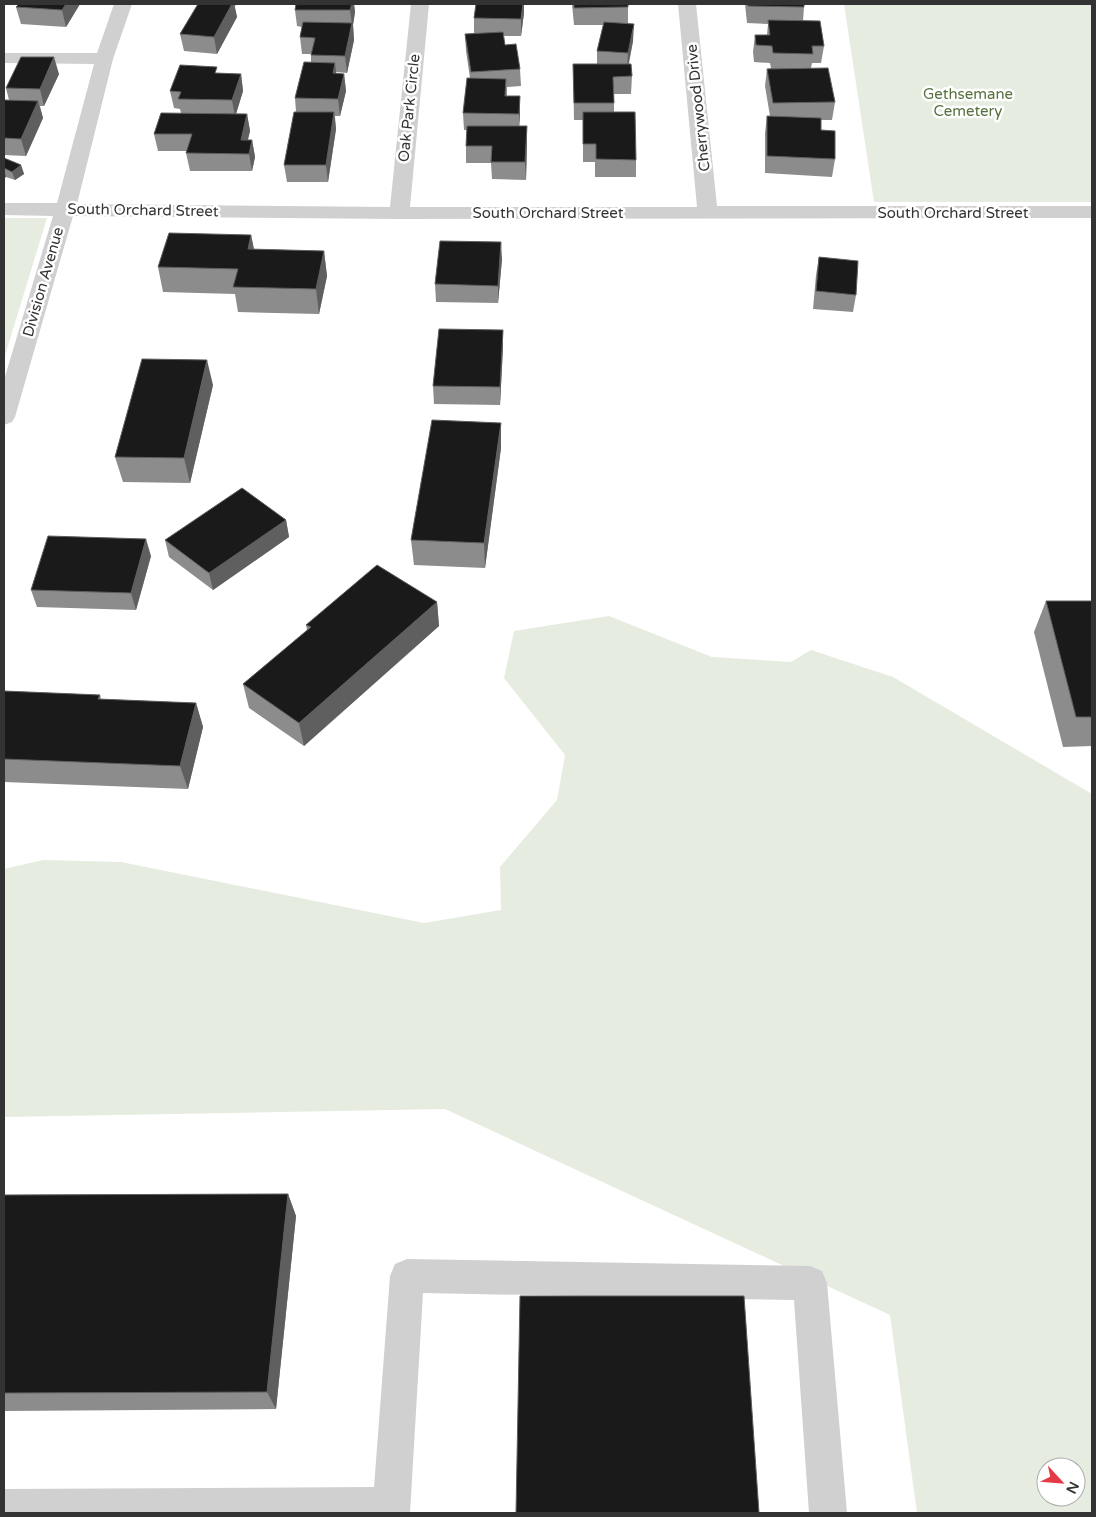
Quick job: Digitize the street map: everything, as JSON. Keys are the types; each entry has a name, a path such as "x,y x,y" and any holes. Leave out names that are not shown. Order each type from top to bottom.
{"street":[{"name":"Division Avenue","path":"5,409 65,210 104,59 123,4"},
{"name":"Oak Park Circle","path":"399,213 420,4"},
{"name":"Cherrywood Drive","path":"687,4 708,213"},
{"path":"4,58 104,59"},
{"name":"South Orchard Street","path":"4,209 399,213 1092,212"},
{"path":"4,1508 391,1509 407,1276 810,1283 828,1513"}],"green space":[{"name":"Gethsemane Cemetery","path":"844,4 1092,4 1092,202 874,202"},
{"path":"4,218 47,218 4,359"},
{"path":"609,616 712,657 791,662 811,650 893,677 1092,794 1092,1513 917,1513 890,1315 445,1109 4,1117 4,869 43,860 121,862 424,923 501,910 500,867 557,800 565,755 504,678 514,631"}],"building":[{"path":"19,4 66,4 62,10 16,7"},
{"path":"198,4 232,4 214,37 180,34"},
{"path":"296,4 352,4 350,10 295,10"},
{"path":"476,4 523,4 521,19 474,18"},
{"path":"574,4 628,4 628,7 574,8"},
{"path":"748,4 804,4 804,7 748,6"},
{"path":"768,20 820,21 824,46 812,46 813,54 773,53 772,46 756,45 755,35 770,35"},
{"path":"303,22 352,23 345,56 311,55 315,38 300,37"},
{"path":"604,22 634,24 628,53 597,51"},
{"path":"503,32 505,45 516,44 520,69 471,72 465,34"},
{"path":"21,57 54,57 40,89 6,88"},
{"path":"304,62 335,63 333,73 344,74 338,99 295,98"},
{"path":"573,64 631,64 632,76 613,77 614,103 574,103"},
{"path":"180,65 217,67 215,73 241,74 232,100 178,99 181,92 170,91"},
{"path":"828,68 835,102 773,103 767,69"},
{"path":"467,78 506,79 505,96 520,96 519,114 463,113"},
{"path":"4,100 38,101 21,139 4,138"},
{"path":"294,112 334,112 326,165 284,165"},
{"path":"583,112 635,112 636,160 596,159 596,144 583,144"},
{"path":"161,113 247,114 241,140 252,140 249,154 186,153 192,134 154,134"},
{"path":"767,116 821,118 821,130 835,131 835,159 767,156"},
{"path":"467,126 527,126 525,162 491,162 492,146 466,146"},
{"path":"4,158 21,165 12,172 4,168"},
{"path":"169,233 251,235 248,249 324,251 316,289 233,287 238,269 158,267"},
{"path":"440,241 501,242 498,286 435,284"},
{"path":"819,257 858,261 856,295 816,291"},
{"path":"439,329 503,330 500,387 433,386"},
{"path":"142,359 207,360 184,458 115,457"},
{"path":"432,420 501,423 484,543 411,540"},
{"path":"242,488 286,520 209,573 165,540"},
{"path":"48,536 146,539 131,593 31,590"},
{"path":"377,565 437,602 299,723 243,684 311,627 306,625"},
{"path":"1046,601 1092,601 1092,717 1076,717"},
{"path":"4,691 100,695 98,699 196,703 180,766 4,759"},
{"path":"288,1194 267,1392 4,1393 4,1195"},
{"path":"520,1296 744,1296 759,1513 516,1513"}]}
